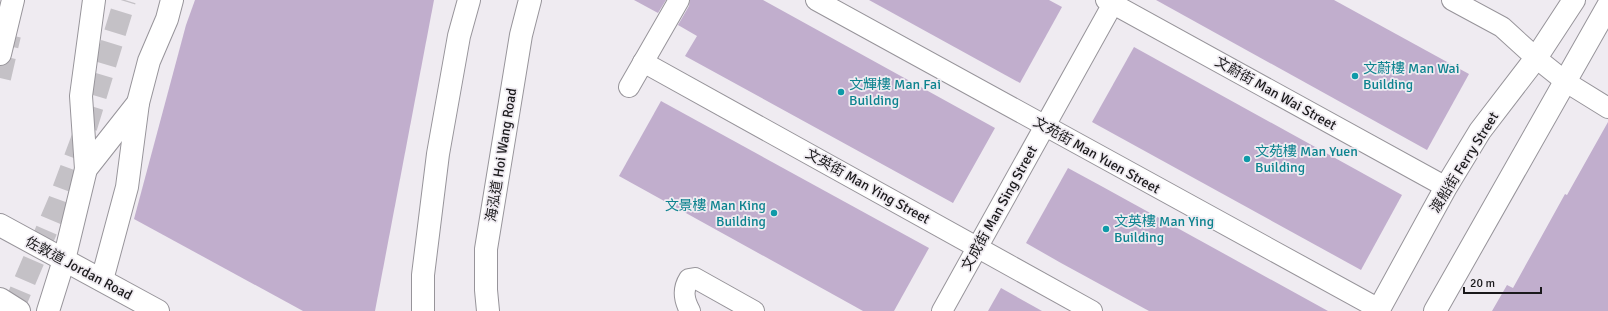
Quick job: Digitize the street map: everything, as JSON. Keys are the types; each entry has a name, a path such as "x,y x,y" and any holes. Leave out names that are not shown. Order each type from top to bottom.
{"main road":[{"path":"0,54 13,0"},
{"path":"48,311 64,260 86,169 81,96 94,0"},
{"path":"102,280 127,187 138,103 149,61 168,19 172,0"},
{"path":"424,311 423,275 438,154 460,36 469,0"},
{"name":"海泓道 Hoi Wang Road","path":"488,311 486,290 486,249 521,35 530,0"},
{"name":"渡船街 Ferry Street","path":"1378,310 1446,187 1480,131 1536,58 1574,0"},
{"path":"1435,311 1608,6"},
{"path":"86,169 138,103"},
{"name":"佐敦道 Jordan Road","path":"0,225 158,311"},
{"path":"0,299 19,311"}],"street":[{"path":"629,87 679,0"},
{"name":"文苑街 Man Yuen Street","path":"816,0 1378,310"},
{"path":"1452,0 1502,27 1536,58 1566,82 1608,108"},
{"name":"文成街 Man Sing Street","path":"942,311 1046,126 1111,1"},
{"name":"文蔚街 Man Wai Street","path":"1111,1 1446,187"},
{"name":"文英街 Man Ying Street","path":"644,62 1092,311"},
{"path":"690,311 685,302 684,286 689,279 696,278 754,311"}],"building":[{"path":"195,0 434,0 375,311 303,311 134,219 186,25"},
{"path":"634,0 666,0 658,13"},
{"name":"文輝樓 Man Fai Building","path":"690,0 763,0 995,128 953,203 685,56 697,36 678,25 689,6"},
{"path":"869,0 1049,0 1062,7 1020,83"},
{"name":"文蔚樓 Man Wai Building","path":"1156,0 1334,0 1469,74 1427,150"},
{"name":"文苑樓 Man Yuen Building","path":"1134,47 1402,195 1361,270 1092,122"},
{"name":"文景樓 Man King Building","path":"661,101 929,248 894,311 863,311 619,176"},
{"path":"1608,122 1608,311 1492,311 1507,285 1513,288 1565,194 1567,195"},
{"name":"文英樓 Man Ying Building","path":"1068,168 1328,311 1149,311 1061,263 1026,243"},
{"path":"1001,288 1042,311 988,311"}],"tunnel":[{"path":"12,311 59,201 86,128 125,0"},
{"path":"0,78 10,35"}],"place":[{"name":"文蔚樓 Man Wai Building","path":"1355,76"},
{"name":"文輝樓 Man Fai Building","path":"841,92"},
{"name":"文苑樓 Man Yuen Building","path":"1247,159"},
{"name":"文景樓 Man King Building","path":"774,213"},
{"name":"文英樓 Man Ying Building","path":"1106,229"}]}
